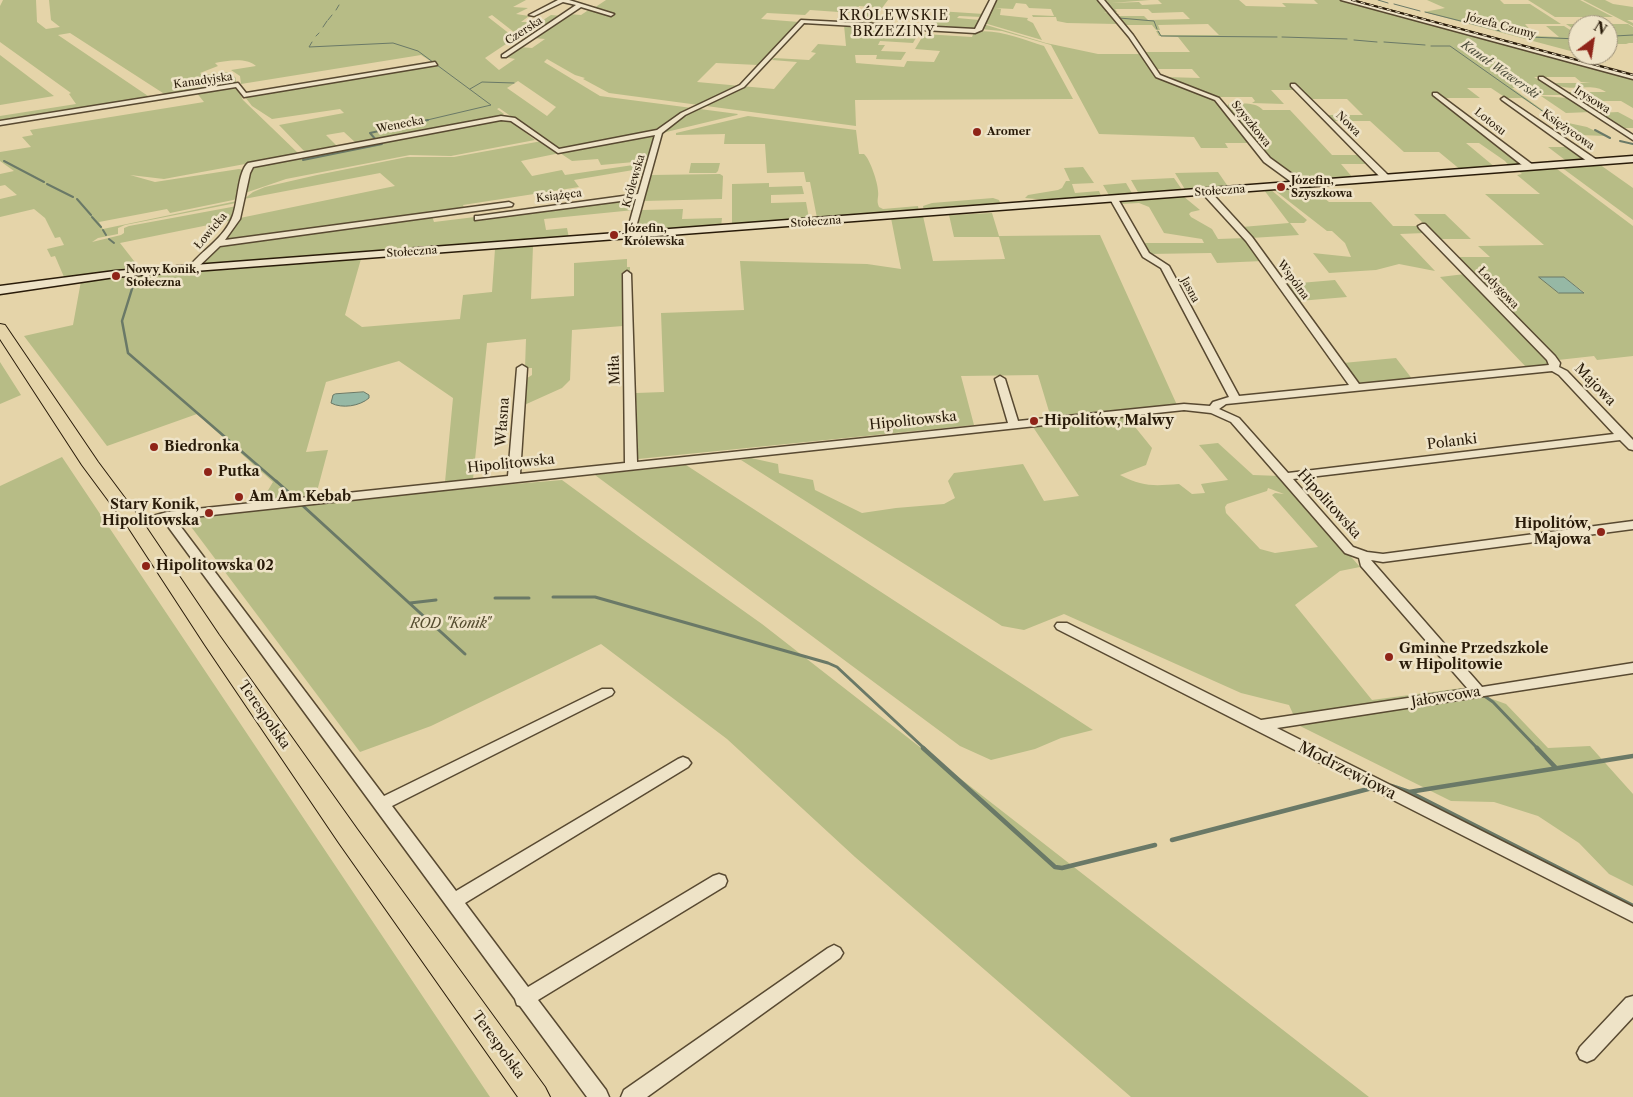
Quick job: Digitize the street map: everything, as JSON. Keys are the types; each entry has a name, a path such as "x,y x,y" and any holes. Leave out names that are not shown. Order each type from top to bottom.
{"main road":[{"name":"Terespolska","path":"2,334 91,465 136,525 263,714 535,1097"}],"street":[{"path":"532,15 562,0 611,14"},
{"path":"659,132 683,114 742,86 803,21 975,31 979,30 993,0"},
{"name":"Szyszkowa","path":"1101,0 1131,36 1158,76 1217,99 1267,160 1300,184"},
{"path":"1344,0 1633,77"},
{"name":"Józefa Czumy","path":"1364,0 1633,71"},
{"name":"Czerska","path":"504,56 580,5"},
{"name":"Kanadyjska","path":"0,122 238,85 244,94 435,64"},
{"name":"Irysowa","path":"1541,78 1633,138"},
{"name":"Nowa","path":"1293,85 1386,178"},
{"name":"Lotosu","path":"1435,94 1530,168"},
{"name":"Księżycowa","path":"1504,99 1594,162"},
{"name":"Wenecka","path":"245,175 248,167 255,164 502,118 513,119 555,149 562,151 659,132"},
{"name":"Królewska","path":"630,236 659,132"},
{"name":"Stołeczna","path":"0,290 55,281 192,268 1633,160"},
{"name":"Łowicka","path":"192,268 217,244 236,220 245,175"},
{"name":"Wspólna","path":"1206,192 1250,239 1356,388"},
{"name":"Książęca","path":"478,218 642,196"},
{"name":"Jasna","path":"1114,199 1146,255 1165,266 1236,400"},
{"path":"217,244 509,204"},
{"name":"Łodygowa","path":"1422,226 1552,358 1554,368"},
{"name":"Miła","path":"627,274 631,466"},
{"name":"Własna","path":"514,478 522,368"},
{"path":"1213,410 1221,402 1236,400 1554,368"},
{"name":"Majowa","path":"1554,368 1563,373 1633,447"},
{"path":"1000,380 1014,426"},
{"name":"Hipolitowska","path":"136,525 167,516 1184,407 1213,410 1235,420 1349,550 1365,556 1383,558 1633,525"},
{"name":"Polanki","path":"1284,477 1623,436"},
{"path":"167,516 524,999 599,1097"},
{"path":"1365,556 1365,563 1479,692"},
{"name":"Modrzewiowa","path":"1062,626 1633,915"},
{"name":"Jałowcowa","path":"1259,726 1633,668"},
{"path":"380,805 606,692"},
{"path":"452,902 683,763"},
{"path":"524,999 719,881"},
{"path":"631,1097 834,953"},
{"path":"1587,1053 1633,1004"}],"green space":[{"path":"3,0 36,0 37,22 46,29 60,27 51,20 49,0 526,0 513,7 528,8 516,14 529,16 521,22 540,22 551,15 562,16 544,28 532,27 519,36 492,15 488,17 515,38 485,58 499,70 515,59 505,57 519,47 532,48 545,39 533,38 569,14 581,15 590,9 594,12 611,15 614,13 594,8 606,0 888,0 882,8 859,6 855,12 877,14 870,24 845,23 853,13 810,10 805,15 767,13 761,19 799,22 758,65 716,63 697,82 774,89 797,62 772,60 774,58 809,60 816,53 811,52 818,44 846,46 844,25 921,29 913,43 880,41 878,45 885,45 881,51 906,52 901,60 876,59 877,55 855,55 856,63 904,67 907,61 934,62 940,51 915,49 924,34 972,37 974,32 983,31 1009,35 1044,46 1073,99 855,100 856,126 609,93 583,79 585,78 575,75 547,59 544,62 600,96 738,114 662,133 560,150 499,108 497,109 504,114 500,117 357,144 344,132 326,135 338,147 306,153 279,125 344,113 340,109 272,119 252,106 245,97 435,64 421,55 241,84 240,76 231,70 256,66 247,61 231,61 215,63 218,66 200,73 203,75 228,72 236,78 236,84 166,95 70,33 58,35 151,98 0,122 0,116 76,104 69,94 71,93 0,42 0,6","holes":["518,81 556,107 547,116 507,88"]},
{"path":"996,0 1099,0 1108,12 1104,12 1108,13 1117,24 1067,23 1057,21 1056,17 1033,17 1032,15 1054,16 1051,9 1029,8 1026,4 1016,3 1013,9 995,8 1001,9 1000,15 1028,18 1027,20 1033,23 1042,40 984,23"},
{"path":"1103,0 1150,0 1111,3 1139,2 1142,5 1162,4 1158,0 1239,0 1246,6 1286,7 1282,3 1318,4 1314,0 1341,0 1568,61 1568,65 1581,65 1633,79 1633,108 1621,101 1602,101 1590,93 1570,94 1567,92 1606,92 1594,87 1566,88 1554,83 1591,83 1581,82 1575,77 1534,77 1564,94 1561,95 1539,95 1528,88 1512,88 1558,121 1522,98 1506,98 1491,88 1467,88 1480,98 1444,98 1526,166 1510,167 1505,161 1479,143 1466,143 1496,168 1462,171 1439,152 1404,152 1370,121 1332,121 1326,115 1363,115 1347,99 1311,99 1296,85 1291,84 1295,90 1271,90 1284,104 1252,103 1255,101 1252,97 1218,97 1165,77 1200,78 1192,69 1156,69 1145,52 1190,52 1178,37 1159,36 1156,31 1159,31 1161,35 1219,35 1208,24 1158,25 1160,30 1156,30 1152,25 1124,25 1116,16 1144,16 1148,20 1190,19 1183,12 1152,13 1148,9 1115,9 1117,12 1114,12 1120,15 1114,15 1105,3 1108,2"},
{"path":"1427,0 1500,0 1504,4 1530,4 1561,24 1525,24 1536,36 1559,37 1546,26 1564,26 1568,29 1568,50 1424,12 1445,8"},
{"path":"1528,0 1580,0 1609,15 1568,15 1568,17 1555,17"},
{"path":"1583,0 1605,0 1613,4 1633,7 1633,20 1627,20 1633,23 1633,26 1618,18 1618,15 1612,15"},
{"path":"938,11 984,14 982,17 959,16 957,18 980,20 976,30 928,27"},
{"path":"983,24 1046,43 1098,54 1139,54 1157,76 1215,98 1250,143 1225,143 1228,148 1201,148 1194,137 1099,134 1051,45 1002,31 980,29"},
{"path":"1618,24 1628,24 1633,27 1633,43 1626,43 1629,44 1618,44"},
{"path":"0,55 54,96 0,105"},
{"path":"236,86 243,100 299,154 164,179 130,175 155,182 239,169 245,170 238,199 170,213 167,209 99,222 103,229 237,201 236,203 125,225 118,228 118,234 98,238 92,242 121,235 124,233 124,228 129,226 237,206 233,220 120,243 141,270 64,277 55,256 51,257 47,249 64,245 60,237 55,238 45,218 34,209 0,217 0,199 17,195 5,185 0,186 0,174 14,171 0,161 0,152 31,147 22,137 33,135 30,130 204,102 196,92"},
{"path":"1541,96 1568,98 1591,112 1566,113"},
{"path":"1229,104 1252,104 1263,110 1290,110 1332,155 1358,155 1367,164 1341,164 1354,179 1302,183 1273,164 1229,110 1227,106"},
{"path":"1618,112 1633,120 1633,128 1621,128 1597,113"},
{"path":"748,116 856,130 859,154 864,154 866,157 878,187 879,207 883,209 918,206 919,212 817,218 810,182 806,182 804,172 767,173 765,144 724,144 725,134 676,135 676,133"},
{"path":"500,119 509,120 535,140 451,156 410,155 286,179 245,193 251,167"},
{"path":"1559,121 1587,127 1605,136 1580,135 1589,142 1583,142 1561,128 1568,128"},
{"path":"655,134 649,159 645,161 601,165 598,159 572,161 560,153"},
{"path":"542,141 560,153 521,161 532,176 562,170 565,175 647,163 645,168 574,180 579,187 463,205 465,210 223,241 240,218 395,186 380,173 244,199 253,192 265,187 407,157 454,157"},
{"path":"1548,147 1568,147 1588,161 1569,163"},
{"path":"691,163 720,163 716,173 689,173"},
{"path":"1599,164 1633,188 1633,220 1561,167"},
{"path":"1083,167 1094,183 1072,184 1075,193 1099,191 1102,198 1057,201 1025,198 1028,195 1062,188 1066,181 1070,181 1064,168"},
{"path":"1557,169 1633,226 1633,356 1597,360 1594,356 1558,360 1457,257 1490,257 1478,246 1544,245 1485,194 1540,194 1517,175 1522,174 1517,170","holes":["1539,277 1564,277 1584,292 1559,293"]},
{"path":"1218,172 1229,188 1186,191 1175,173"},
{"path":"720,174 723,176 722,199 644,201 651,175"},
{"path":"1174,178 1183,191 1139,194 1131,180"},
{"path":"769,183 769,187 802,186 804,194 771,195 771,203 806,202 809,218 805,220 732,224 732,184"},
{"path":"1126,183 1133,195 1110,197 1103,185"},
{"path":"1309,186 1329,202 1371,202 1393,226 1418,226 1425,233 1400,234 1435,271 1399,264 1376,270 1329,273 1313,253 1351,257 1345,243 1332,231 1327,231 1273,189"},
{"path":"1270,189 1307,220 1304,223 1290,223 1299,235 1251,238 1242,227 1289,223 1264,190"},
{"path":"1183,196 1200,210 1191,212 1189,214 1191,217 1212,229 1218,239 1246,238 1263,261 1217,263 1211,253 1149,254 1143,243 1204,243 1202,239 1164,233 1149,207 1139,203 1120,204 1118,201"},
{"path":"993,198 999,200 1001,205 924,211 923,206 932,203"},
{"path":"637,199 634,210 544,219 546,230 567,228 569,238 201,265 216,248 223,245 432,216 434,222 475,217 476,220"},
{"path":"683,209 682,219 722,218 721,227 636,232 642,210"},
{"path":"992,213 999,236 1100,235 1177,405 1051,418 1038,375 961,376 974,425 638,459 636,393 664,392 661,313 744,310 740,261 867,264 901,269 891,218 923,216 933,261 1005,259 999,237 954,237 949,215"},
{"path":"1414,214 1445,214 1471,239 1439,239"},
{"path":"533,246 531,299 574,296 574,263 627,259 627,267 630,267 630,272 622,272 623,326 572,330 570,380 562,388 522,406 524,380 532,375 532,368 525,368 526,339 487,343 473,479 445,482 453,398 399,361 326,382 306,452 328,450 316,495 314,497 261,502 273,482 197,414 107,446 24,336 73,325 81,281 361,259 345,315 362,327 460,319 463,295 492,292 495,249"},
{"path":"1465,274 1551,364 1526,367 1440,277"},
{"path":"1335,280 1347,297 1299,301 1288,284"},
{"path":"1396,358 1413,380 1359,385 1343,363"},
{"path":"0,362 21,395 0,404"},
{"path":"1127,417 1152,448 1146,465 1120,475 1135,482 1149,485 1179,484 1192,494 1205,493 1201,484 1228,480 1199,445 1218,443 1253,475 1280,476 1360,567 1340,571 1295,605 1372,700 1462,688 1506,704 1548,748 1590,746 1633,794 1633,886 1609,874 1579,843 1538,816 1494,802 1451,801 1298,725 1289,705 1241,693 1064,614 1024,630 1002,626 741,460 751,458 778,464 779,473 813,480 815,490 862,513 944,504 955,498 948,481 954,473 1023,464 1044,501 1079,496 1033,427","holes":["1268,488 1284,494 1275,493 1272,495 1318,547 1275,553 1260,549 1226,513 1225,507 1227,504 1267,491"]},
{"path":"62,457 490,1097 0,1097 0,486"},
{"path":"686,465 1093,730 1061,738 1035,749 991,760 960,746 595,475"},
{"name":"ROD \"Konik\"","path":"562,480 762,624 1369,1097 1131,1097 855,857 727,739 601,644 431,726 360,752 186,520 236,512 335,501 336,504 342,503 341,501 419,492"}],"shaded area":[{"path":"1539,277 1564,277 1584,293 1559,293"},
{"path":"364,392 369,395 369,398 356,405 340,406 331,403 335,394"}],"waterway":[{"path":"1378,0 1388,3"},
{"name":"Kanał Wawerski","path":"1108,3 1114,11"},
{"path":"1394,4 1420,11"},
{"path":"336,10 339,5"},
{"path":"1425,12 1524,37"},
{"path":"328,20 332,15"},
{"name":"Kanał Wawerski","path":"1119,18 1154,21 1157,29"},
{"path":"323,27 327,21"},
{"name":"Kanał Wawerski","path":"1158,31 1161,36 1277,37"},
{"path":"316,36 319,33"},
{"path":"1618,36 1633,35"},
{"name":"Kanał Wawerski","path":"1282,37 1347,39"},
{"path":"1529,37 1568,39"},
{"name":"Kanał Wawerski","path":"1354,40 1377,42"},
{"path":"312,42 309,47 393,43 418,51 491,105 423,121"},
{"name":"Kanał Wawerski","path":"1384,42 1425,45"},
{"name":"Kanał Wawerski","path":"1431,46 1450,46 1555,120"},
{"path":"470,89 482,82 514,83"},
{"path":"377,141 370,133 428,120"},
{"name":"Kanał Wawerski","path":"1595,130 1610,138"},
{"name":"Kanał Wawerski","path":"1620,141 1633,144"},
{"path":"303,160 382,144 380,143"},
{"path":"4,161 44,182"},
{"path":"47,184 73,197"},
{"path":"77,199 91,215"},
{"path":"92,217 101,227"},
{"path":"103,230 106,235"},
{"path":"109,239 114,243"},
{"path":"136,276 122,321 128,353 277,482"},
{"path":"276,481 293,496"},
{"path":"302,505 465,654"},
{"path":"553,597 595,597 828,663 837,667 925,749"},
{"path":"495,598 529,598"},
{"path":"410,603 436,600"},
{"path":"1483,695 1493,702 1538,749"},
{"path":"923,748 1055,867 1062,868 1155,845"},
{"path":"1537,748 1556,768"},
{"path":"1409,792 1633,756"},
{"path":"1391,786 1409,792"},
{"path":"1172,840 1372,788"},
{"path":"1409,792 1633,906"}],"railway":[{"path":"1352,0 1633,75"}],"place":[{"name":"Aromer","path":"977,132"},
{"name":"Józefin, Szyszkowa","path":"1281,187"},
{"name":"Józefin, Królewska","path":"614,235"},
{"name":"Nowy Konik, Stołeczna","path":"116,276"},
{"name":"Hipolitów, Malwy","path":"1034,421"},
{"name":"Biedronka","path":"154,447"},
{"name":"Putka","path":"208,472"},
{"name":"Am Am Kebab","path":"239,497"},
{"name":"Stary Konik, Hipolitowska","path":"209,513"},
{"name":"Hipolitów, Majowa","path":"1601,532"},
{"name":"Hipolitowska 02","path":"146,566"},
{"name":"Gminne Przedszkole w Hipolitowie","path":"1389,657"}],"district":[{"name":"KRÓLEWSKIE BRZEZINY","path":"894,24"}]}
